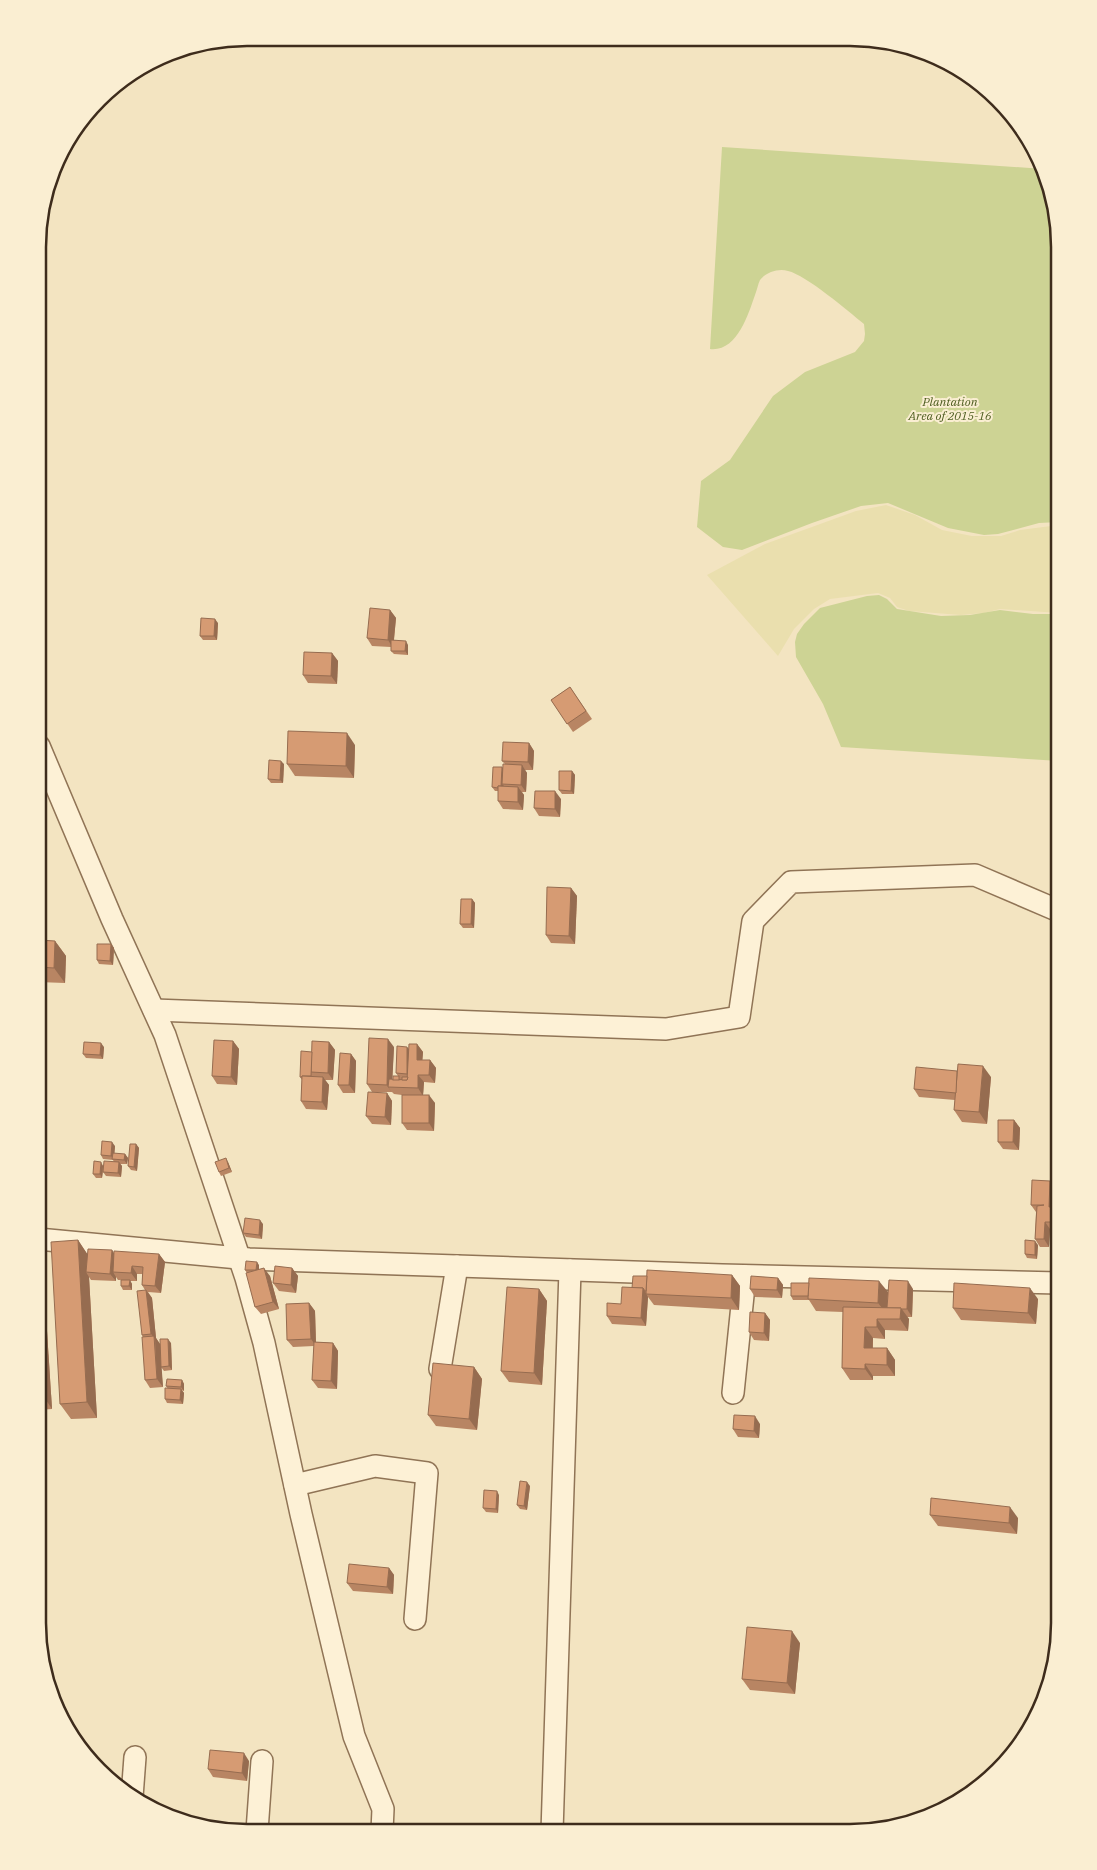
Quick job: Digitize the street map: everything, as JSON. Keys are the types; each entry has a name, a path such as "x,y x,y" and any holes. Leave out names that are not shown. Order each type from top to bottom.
{"street":[{"path":"46,763 112,919 165,1035 246,1278 264,1343 354,1736 383,1809 382,1824"},
{"path":"154,1010 666,1029 739,1017 753,921 791,882 975,875 1051,908"},
{"path":"46,1240 238,1258 745,1276 1051,1283"},
{"path":"440,1369 457,1266"},
{"path":"552,1824 570,1270"},
{"path":"733,1393 745,1276"},
{"path":"295,1485 375,1466 427,1473 415,1619"},
{"path":"133,1788 135,1757"},
{"path":"258,1824 262,1761"}],"shaded area":[{"path":"886,505 915,515 942,530 972,536 1001,536 1020,530 1051,526 1051,612 1000,609 984,613 961,615 909,611 897,607 890,598 878,593 830,599 814,609 794,629 778,656 707,575 765,544 856,511"}],"green space":[{"name":"Plantation Area of 2015-16","path":"722,147 1034,168 1047,208 1051,247 1051,522 1039,523 998,534 984,535 948,528 888,503 861,506 742,550 723,547 697,527 701,481 730,460 773,396 805,372 855,352 864,341 864,324 805,279 788,271 777,270 760,280 745,322 734,339 727,345 710,349"},
{"path":"879,595 887,599 897,609 941,616 970,615 1000,610 1051,614 1051,760 841,747 823,704 796,657 795,642 797,634 804,624 820,608 867,596"}],"building":[{"path":"370,608 390,610 388,640 367,638"},
{"path":"201,618 215,619 214,636 200,636"},
{"path":"391,640 406,641 405,651 391,651"},
{"path":"304,652 332,653 331,676 303,675"},
{"path":"570,687 586,711 567,724 551,700"},
{"path":"288,731 347,733 346,766 287,764"},
{"path":"503,742 529,743 528,762 502,761"},
{"path":"269,760 281,761 280,780 268,779"},
{"path":"503,764 522,765 521,785 502,784"},
{"path":"493,767 502,767 501,786 498,786 498,788 492,787"},
{"path":"559,771 572,771 571,791 559,790"},
{"path":"498,786 518,787 518,802 498,801"},
{"path":"535,791 555,791 555,809 534,808"},
{"path":"547,887 571,888 569,936 546,935"},
{"path":"461,899 472,899 471,924 460,924"},
{"path":"46,940 55,941 54,968 46,968"},
{"path":"97,944 111,944 110,961 97,960"},
{"path":"369,1038 388,1039 387,1085 367,1084"},
{"path":"214,1040 233,1041 231,1077 212,1076"},
{"path":"312,1041 329,1042 328,1073 311,1072"},
{"path":"84,1042 101,1043 100,1055 83,1054"},
{"path":"409,1044 417,1044 417,1060 430,1060 429,1075 418,1075 418,1088 388,1087 389,1079 407,1080"},
{"path":"397,1046 407,1047 407,1074 396,1073"},
{"path":"301,1051 312,1052 311,1076 300,1077"},
{"path":"340,1053 351,1054 349,1085 338,1085"},
{"path":"958,1064 983,1066 979,1112 954,1110"},
{"path":"916,1067 957,1071 956,1093 914,1089"},
{"path":"302,1076 323,1077 322,1102 301,1101"},
{"path":"393,1076 399,1076 399,1080 393,1080"},
{"path":"402,1077 408,1077 407,1080 402,1080"},
{"path":"368,1092 387,1093 385,1117 366,1116"},
{"path":"402,1095 429,1095 429,1123 402,1123"},
{"path":"998,1120 1014,1120 1013,1142 998,1142"},
{"path":"102,1141 112,1142 111,1156 101,1155"},
{"path":"130,1144 136,1144 134,1167 128,1166"},
{"path":"113,1153 125,1154 124,1160 112,1159"},
{"path":"226,1158 229,1168 219,1172 215,1162"},
{"path":"94,1161 101,1162 100,1174 93,1174"},
{"path":"104,1161 119,1162 118,1173 103,1172"},
{"path":"1032,1180 1050,1181 1049,1207 1051,1207 1051,1222 1045,1222 1044,1239 1035,1239 1037,1206 1044,1205 1031,1205"},
{"path":"245,1218 260,1220 259,1235 243,1233"},
{"path":"78,1240 87,1402 60,1404 51,1242"},
{"path":"1025,1240 1035,1241 1035,1255 1025,1254"},
{"path":"88,1249 112,1250 110,1274 86,1272"},
{"path":"114,1251 159,1254 155,1286 142,1285 143,1267 132,1266 131,1273 113,1272"},
{"path":"246,1261 257,1262 256,1270 245,1270"},
{"path":"275,1266 292,1268 291,1285 273,1283"},
{"path":"264,1268 273,1302 255,1307 246,1273"},
{"path":"647,1270 732,1275 731,1298 646,1294"},
{"path":"633,1276 647,1276 646,1291 643,1288 632,1288"},
{"path":"751,1276 778,1278 777,1290 750,1289"},
{"path":"809,1278 879,1281 878,1303 808,1299"},
{"path":"121,1280 130,1280 129,1286 121,1286"},
{"path":"889,1280 908,1281 907,1309 887,1308"},
{"path":"791,1283 809,1283 808,1296 791,1296"},
{"path":"954,1283 1030,1288 1028,1313 953,1308"},
{"path":"507,1287 539,1289 534,1373 501,1371"},
{"path":"622,1287 643,1288 641,1318 607,1316 607,1303 621,1304"},
{"path":"146,1290 151,1334 142,1335 137,1291"},
{"path":"309,1303 311,1339 287,1340 286,1304"},
{"path":"843,1307 901,1308 900,1319 877,1319 877,1327 865,1327 864,1348 887,1348 887,1365 865,1364 865,1369 842,1368"},
{"path":"750,1312 765,1313 764,1333 749,1332"},
{"path":"154,1336 157,1379 145,1380 142,1337"},
{"path":"160,1339 168,1339 169,1366 161,1367"},
{"path":"314,1342 333,1343 331,1381 312,1380"},
{"path":"433,1363 474,1367 469,1419 428,1415"},
{"path":"167,1379 182,1380 181,1387 166,1386"},
{"path":"165,1388 181,1389 180,1400 165,1399"},
{"path":"734,1415 755,1416 754,1431 733,1429"},
{"path":"520,1481 527,1482 524,1506 517,1505"},
{"path":"484,1490 497,1491 496,1509 483,1508"},
{"path":"931,1498 1010,1507 1009,1523 930,1515"},
{"path":"349,1564 389,1568 387,1587 347,1583"},
{"path":"747,1627 792,1631 787,1683 742,1679"},
{"path":"210,1750 244,1753 242,1773 208,1769"}]}
